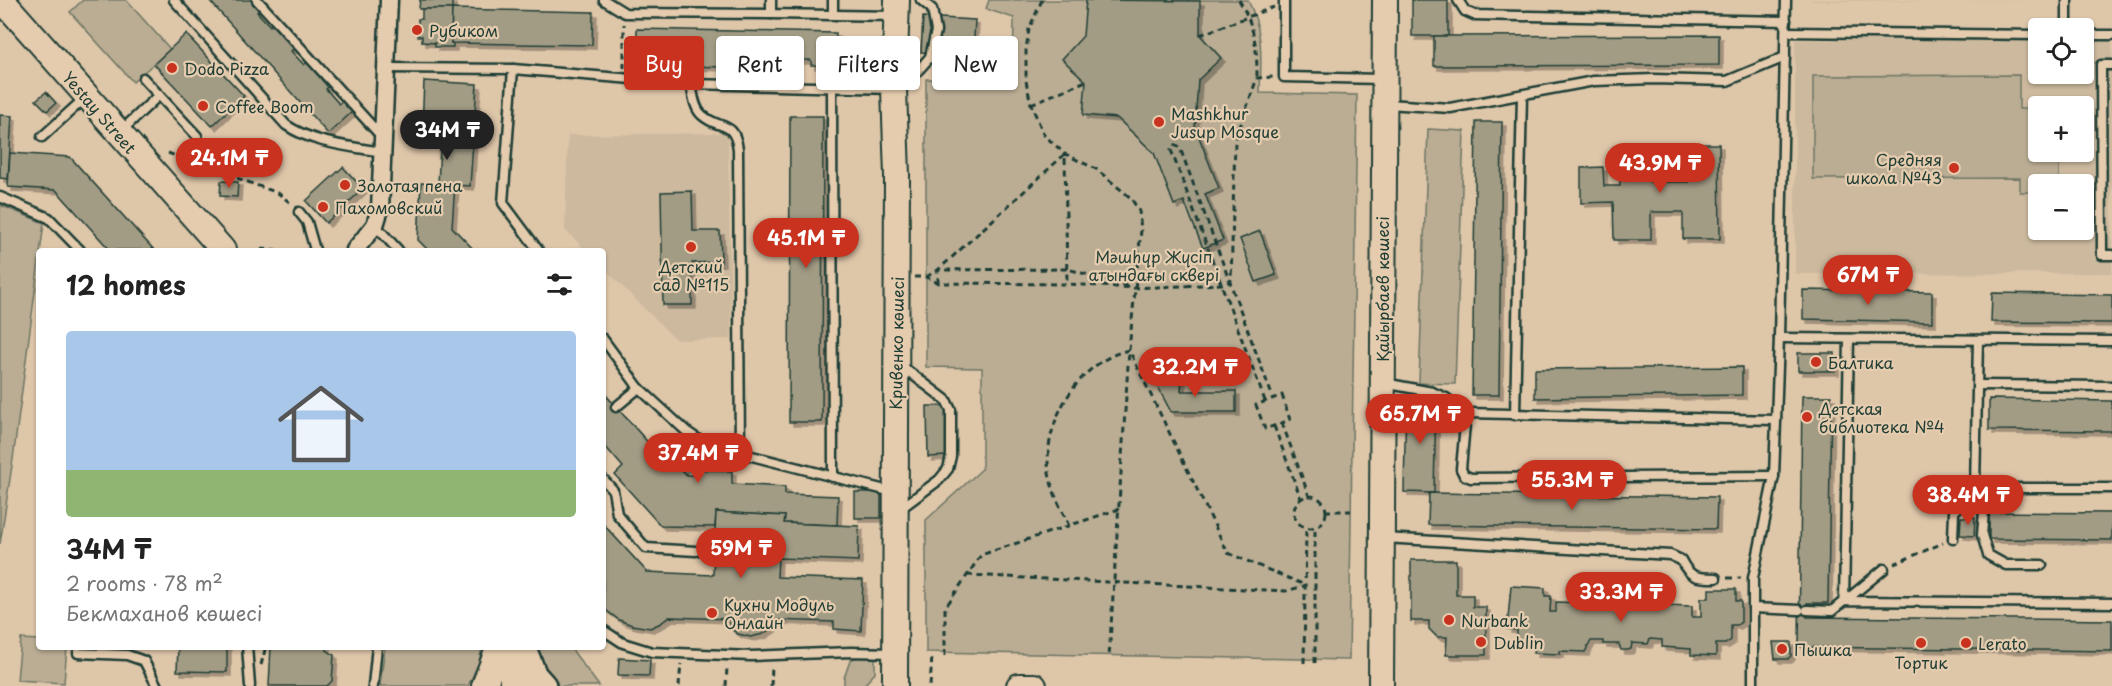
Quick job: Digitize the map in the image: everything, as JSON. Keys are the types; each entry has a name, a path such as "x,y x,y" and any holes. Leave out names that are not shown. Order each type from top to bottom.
{"main road":[{"path":"523,650 533,676 542,686"}],"street":[{"name":"Yestay Street","path":"2,0 221,248"},
{"path":"356,248 375,225 380,209 389,0"},
{"name":"Қайырбаев көшесі","path":"1381,686 1385,0"},
{"name":"Кривенко көшесі","path":"896,36 897,8"},
{"name":"Кривенко көшесі","path":"894,90 897,176 894,502 898,675"},
{"path":"484,686 498,650"},
{"path":"512,650 512,686"},
{"path":"1019,686 1034,686"}],"lane":[{"path":"174,0 286,125 314,140 382,145"},
{"path":"257,0 382,145"},
{"path":"604,0 625,13 833,14 897,8"},
{"path":"771,0 771,14"},
{"path":"833,0 833,14"},
{"path":"920,68 930,57 936,32 932,9 921,0"},
{"path":"1458,0 1465,11 1474,15 1786,21"},
{"path":"1754,686 1753,578 1774,476 1786,0"},
{"path":"2067,0 2067,18"},
{"path":"1284,2 1284,77 1384,79"},
{"path":"1786,32 2028,35"},
{"path":"2094,35 2112,35"},
{"path":"1384,104 1450,108 1594,81 1654,79 1727,81 1785,57"},
{"path":"2112,65 2101,65 2102,255 2112,255"},
{"path":"386,68 513,69 623,79"},
{"path":"513,69 504,203 537,248"},
{"path":"143,78 197,136"},
{"path":"704,84 816,87"},
{"path":"692,90 701,115 732,130 737,138 740,453"},
{"path":"832,90 833,477"},
{"path":"119,133 159,95"},
{"path":"1515,415 1522,95"},
{"path":"42,136 87,97"},
{"path":"0,197 48,218 78,248"},
{"path":"300,212 307,222 314,248"},
{"path":"375,225 396,248"},
{"path":"67,248 71,241"},
{"path":"1779,338 2112,341"},
{"path":"1844,601 1849,339"},
{"path":"1953,539 1954,512 1975,488 1978,340"},
{"path":"606,343 639,388 686,431 705,444 833,477 894,502 939,480 948,469 951,456 951,410 946,400 896,361"},
{"path":"1382,383 1432,392 1446,398 1466,413 1776,420"},
{"path":"1978,385 2112,386"},
{"path":"616,407 639,388"},
{"path":"1466,413 1461,469 1464,475 1471,478 1774,476"},
{"path":"606,482 613,490 617,514 646,548 696,550"},
{"path":"1975,488 2112,488"},
{"path":"1986,488 1982,536 1988,555 2006,565 2042,565"},
{"path":"1381,537 1670,555 1681,560 1687,571 1697,578 1716,578"},
{"path":"1753,608 1832,611 1884,569"},
{"path":"1844,601 2112,603"},
{"path":"606,632 623,644 652,652 728,656 851,652 898,675"},
{"path":"248,650 250,686"},
{"path":"373,686 377,650"},
{"path":"78,653 127,655 144,661 157,686"}],"path":[{"path":"1042,0 1029,29 1026,81 1031,104 1044,135 1065,154 1096,169 1131,198 1139,211 1141,230 1129,350 1109,657"},
{"path":"1231,281 1235,141 1257,78 1257,46 1249,16 1239,0"},
{"path":"1200,35 1284,2"},
{"path":"623,79 625,13"},
{"path":"1257,78 1284,77"},
{"path":"1031,104 1086,81"},
{"path":"1265,401 1172,150 1175,145 1180,148 1273,398"},
{"path":"168,153 278,193 290,200 300,212"},
{"path":"1065,154 1067,284"},
{"path":"1065,154 938,270 926,277 938,284 1067,284 1135,288 1222,284 1231,281"},
{"path":"938,270 1068,269 1135,288"},
{"path":"938,270 938,284"},
{"path":"1069,526 1055,495 1048,462 1051,434 1067,397 1092,368 1114,353 1129,350"},
{"path":"1129,350 1228,554 1305,585"},
{"path":"1281,395 1290,420 1265,429 1256,405 1265,401 1281,395"},
{"path":"1282,423 1309,496"},
{"path":"1274,426 1300,499"},
{"path":"1309,496 1314,496 1322,502 1325,511 1323,520 1315,527 1301,525 1295,517 1295,507 1300,499 1309,496"},
{"path":"945,656 945,608 981,555 1119,509"},
{"path":"1325,511 1351,511"},
{"path":"1304,663 1306,527"},
{"path":"1315,527 1315,663"},
{"path":"1884,569 1953,539"},
{"path":"967,575 1286,591 1305,585"},
{"path":"1716,578 1753,578"},
{"path":"679,686 681,653"},
{"path":"771,686 772,655"},
{"path":"726,686 728,656"},
{"path":"930,686 932,656"}],"shaded area":[{"path":"1812,0 2049,0 1812,1"},
{"name":"Средняя школа №43","path":"1795,40 2028,40 2028,84 2094,84 2094,40 2112,40 2112,273 1795,274"},
{"path":"728,133 731,339 676,340 606,270 606,248 584,248 565,230 568,135"}],"green space":[{"path":"83,0 126,0 170,49 133,82 70,12"},
{"name":"Мәшһүр Жүсіп атындағы сквері","path":"989,0 1248,0 1259,34 1260,93 1357,95 1349,660 926,652 926,520 982,469 982,368 926,367 926,79 932,79 932,90 1018,90 1018,36 1014,36 1014,18 986,9"},
{"path":"2019,75 2019,109 2028,109 2028,162 2059,162 2059,174 2028,174 2028,192 2020,192 2020,178 1813,179 1813,76"},
{"path":"1428,129 1464,131 1455,384 1419,383"},
{"path":"0,205 44,223 41,248 36,248 36,284 0,544"},
{"path":"21,639 36,640 36,650 67,650 64,683 17,680"},
{"path":"384,650 481,650 479,662 468,686 380,686"},
{"path":"531,650 572,650 599,686 555,686"},
{"path":"856,657 875,658 875,673 863,686 844,686 844,678 850,661"}],"building":[{"path":"209,0 251,0 259,10 257,12 270,26 272,24 294,48 291,51 304,65 307,62 339,104 342,101 352,112 328,134"},
{"path":"420,0 452,0 452,9 419,9"},
{"name":"Mashkhur Jusup Mosque","path":"1086,0 1200,1 1200,35 1221,58 1198,80 1195,127 1219,188 1205,194 1223,240 1203,248 1184,201 1174,205 1154,153 1117,118 1083,115 1086,81 1062,59 1083,36"},
{"path":"1412,0 1448,0 1448,36 1412,36"},
{"path":"422,9 452,9 451,43 453,47 435,47 435,43 422,42 422,36 418,36 418,19 422,19"},
{"path":"452,9 593,12 592,45 451,43"},
{"path":"923,17 975,20 974,36 932,36 932,53 921,52"},
{"path":"637,29 836,33 836,36 816,36 816,65 811,65 811,60 804,60 804,36 716,36 716,67 704,67 704,36 637,36"},
{"path":"186,34 244,96 212,126 154,64"},
{"path":"1719,35 1719,65 1434,66 1434,36"},
{"path":"424,81 477,84 470,186 455,185 452,227 472,248 426,248 418,240 421,183 438,184 441,128 422,127"},
{"path":"46,92 56,103 47,111 36,100"},
{"path":"0,115 12,116 8,179 0,178"},
{"path":"790,116 823,116 822,422 789,422"},
{"path":"1476,122 1502,122 1499,395 1472,395"},
{"path":"1688,144 1719,144 1720,239 1683,239 1683,212 1651,212 1651,240 1614,240 1613,202 1581,203 1581,168 1603,167 1604,186 1620,186 1619,150 1649,150 1650,182 1688,182"},
{"path":"10,153 70,157 152,248 108,248 56,190 8,187"},
{"path":"343,167 363,189 326,223 306,201"},
{"path":"221,181 238,182 237,197 220,196"},
{"name":"Детский сад №115","path":"692,191 693,231 720,231 721,262 692,263 692,305 663,305 661,192"},
{"path":"1260,231 1276,275 1256,282 1240,239"},
{"path":"1803,290 1932,292 1932,322 1803,319"},
{"path":"1992,293 2112,295 2112,323 1991,322"},
{"name":"Балтика","path":"1798,353 1835,353 1835,371 1798,371"},
{"path":"1742,367 1742,395 1535,398 1535,369"},
{"path":"1153,378 1182,378 1181,391 1236,391 1236,412 1171,412"},
{"path":"606,395 652,447 663,438 687,466 682,470 687,475 695,475 695,469 732,471 732,484 785,487 785,494 838,496 837,525 784,523 785,516 716,512 715,527 661,526 615,475 623,467 606,447"},
{"path":"1406,396 1436,397 1434,493 1404,492"},
{"path":"1802,396 1831,396 1828,603 1807,603 1807,617 2112,620 2112,651 1799,647"},
{"path":"1989,399 2112,401 2112,431 1989,430"},
{"path":"927,406 947,406 947,456 928,457"},
{"path":"855,492 881,492 881,518 855,518"},
{"path":"1429,493 1717,497 1716,529 1428,525"},
{"path":"716,512 785,516 784,523 859,526 858,561 778,558 777,577 863,580 861,631 834,629 834,622 772,620 772,628 763,634 751,637 738,634 730,628 730,619 669,617 650,628 619,620 606,610 606,527 647,572 713,575"},
{"path":"1989,512 2112,513 2112,540 1989,539"},
{"path":"1961,517 1975,517 1974,536 1960,535"},
{"path":"1411,560 1456,560 1456,595 1473,595 1473,607 1486,607 1486,655 1446,655 1447,637 1437,637 1429,629 1429,621 1411,621"},
{"path":"1511,586 1545,588 1545,596 1551,596 1550,612 1556,612 1556,602 1692,606 1692,617 1701,617 1701,598 1709,598 1709,589 1736,589 1736,601 1741,601 1741,622 1731,625 1731,640 1725,644 1716,644 1716,656 1691,655 1691,649 1662,647 1662,640 1650,639 1648,644 1632,643 1631,649 1628,650 1621,650 1619,644 1591,641 1585,652 1534,653 1535,643 1517,643 1517,630 1507,629"},
{"name":"Пышка","path":"1773,642 1791,642 1791,656 1788,659 1775,659"},
{"path":"178,650 227,650 227,672 177,671"},
{"path":"271,650 327,650 334,655 332,681 327,686 269,686"},
{"path":"619,658 650,660 649,676 618,675"}],"place":[{"name":"Рубиком","path":"417,30"},
{"name":"Dodo Pizza","path":"172,68"},
{"name":"Coffee Boom","path":"203,106"},
{"name":"Mashkhur Jusup Mosque","path":"1159,122"},
{"name":"Средняя школа №43","path":"1954,168"},
{"name":"Золотая пена","path":"345,185"},
{"name":"Пахомовский","path":"323,207"},
{"name":"Детский сад №115","path":"691,247"},
{"name":"Балтика","path":"1816,362"},
{"name":"Детская библиотека №4","path":"1807,417"},
{"name":"Кухни Модуль Онлайн","path":"712,613"},
{"name":"Nurbank","path":"1449,620"},
{"name":"Dublin","path":"1481,642"},
{"name":"Тортик","path":"1921,643"},
{"name":"Lerato","path":"1966,643"},
{"name":"Пышка","path":"1782,649"}]}
